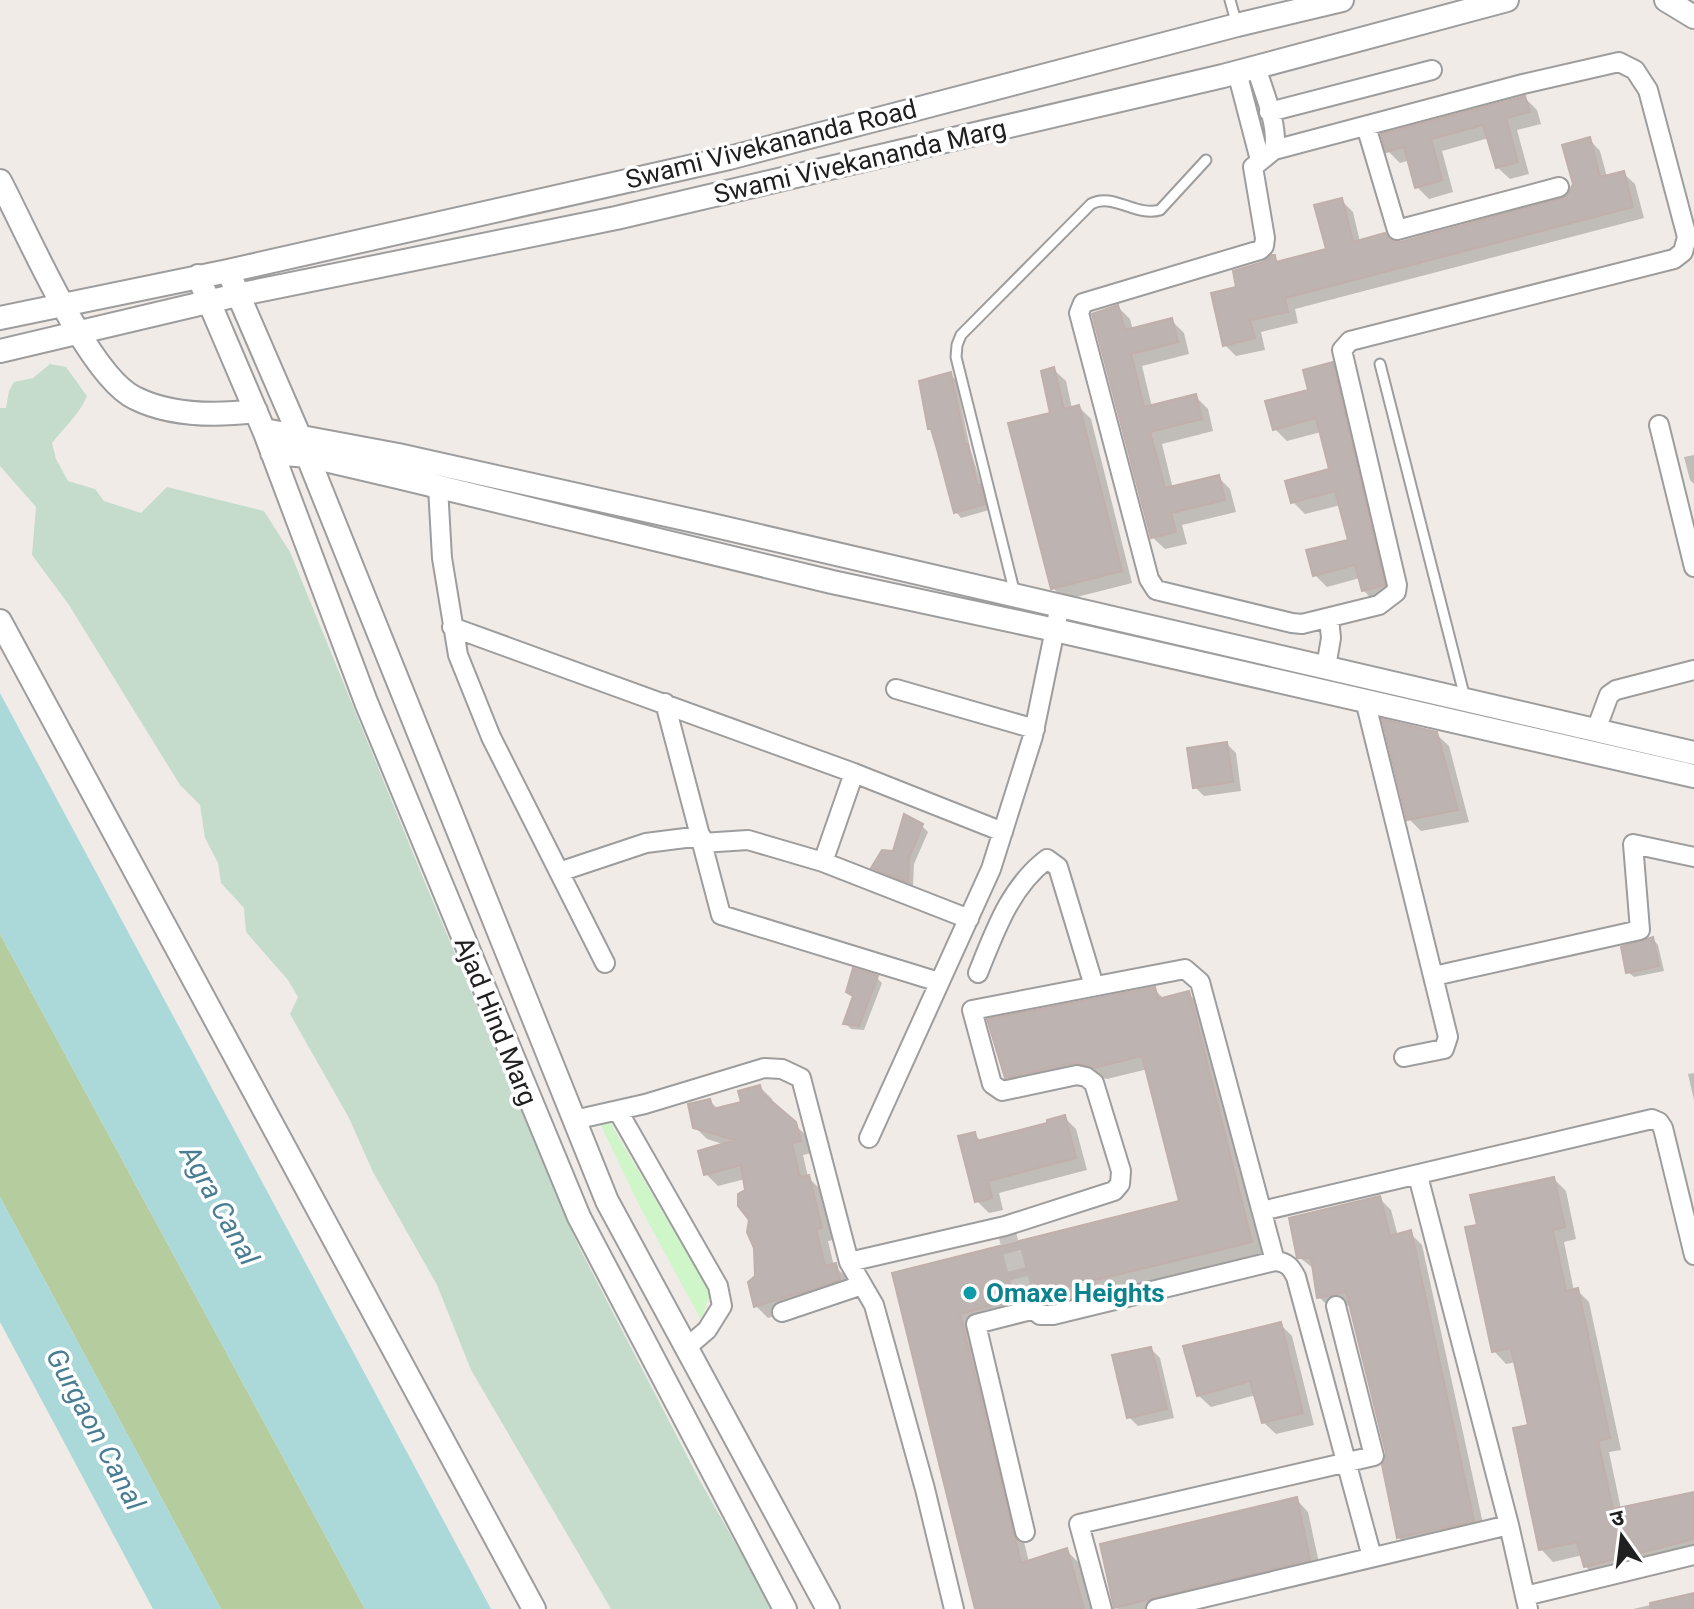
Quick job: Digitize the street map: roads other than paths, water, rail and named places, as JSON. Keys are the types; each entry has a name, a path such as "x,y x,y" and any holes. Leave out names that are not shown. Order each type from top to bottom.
{"street":[{"name":"Swami Vivekananda Road","path":"0,318 228,271 729,158 1342,0"},
{"name":"Swami Vivekananda Marg","path":"0,351 237,295 616,218 1246,69 1507,0"},
{"path":"1666,0 1694,17"},
{"path":"1246,69 1269,112 1275,139 1267,155 1253,167 1252,173 1264,246 1260,250 1087,300 1079,313 1152,586 1161,592 1292,623 1329,618 1379,605 1396,592 1397,585 1342,356 1345,344 1674,259 1683,252 1687,237 1648,90 1644,80 1628,65 1619,62 1366,126 1267,155"},
{"path":"1246,69 1267,155"},
{"path":"1269,112 1432,70"},
{"path":"1366,126 1397,230 1559,187"},
{"path":"0,181 78,332 99,365 132,397 163,408 228,414 260,421 303,446 438,487 832,582 1694,776"},
{"path":"228,271 303,446 607,1201 828,1609"},
{"name":"Ajad Hind Marg","path":"198,276 260,421 366,702 579,1217 785,1609"},
{"path":"1659,425 1694,567"},
{"path":"272,453 303,446 1015,594 1694,753"},
{"path":"438,487 442,558 458,655 491,737 605,963"},
{"path":"869,1138 991,869 1035,729 1060,605"},
{"path":"1326,667 1331,638 1329,618"},
{"path":"0,621 534,1609"},
{"path":"452,627 854,773 1003,832"},
{"path":"1596,730 1609,695 1616,690 1694,670"},
{"path":"896,689 1035,729"},
{"path":"1365,700 1448,1044 1438,1051 1404,1057"},
{"path":"1455,721 1466,700"},
{"path":"665,703 721,915 939,982"},
{"path":"823,862 854,773"},
{"path":"559,872 646,843 748,840 823,862 969,919"},
{"path":"1434,976 1640,930 1633,844 1694,857"},
{"path":"978,973 1006,905 1047,859 1058,867 1094,986"},
{"path":"849,1262 1005,1226 1114,1191 1120,1184 1121,1171 1094,1083 1077,1075 1010,1090 996,1089 972,1010 1185,969 1200,982 1275,1261"},
{"path":"574,1120 618,1111 764,1068 782,1069 801,1078 849,1262 874,1305 925,1489 954,1609"},
{"path":"618,1111 718,1286 722,1306 707,1330 686,1348"},
{"path":"1262,1211 1652,1119 1663,1128 1694,1255"},
{"path":"1418,1176 1509,1525 1526,1602 1694,1555"},
{"path":"1025,1532 976,1324 1028,1307 1040,1315 1053,1315 1275,1261 1292,1267 1296,1277 1372,1557"},
{"path":"782,1312 862,1285"},
{"path":"1102,1609 1079,1524 1374,1456 1336,1306"},
{"path":"684,1419 716,1403"},
{"path":"1156,1609 1509,1525"}],"lane":[{"path":"1230,0 1237,25"},
{"path":"1015,594 956,357 961,335 1091,204 1104,200 1140,212 1160,210 1206,160"},
{"path":"1380,364 1466,700"}],"water":[{"name":"Agra Canal","path":"0,693 491,1609 365,1609 0,934"},
{"name":"Gurgaon Canal","path":"0,1197 221,1609 153,1609 0,1322"}],"tunnel":[{"path":"1005,1226 1026,1304"}],"place":[{"name":"Omaxe Heights","path":"970,1293"}]}
